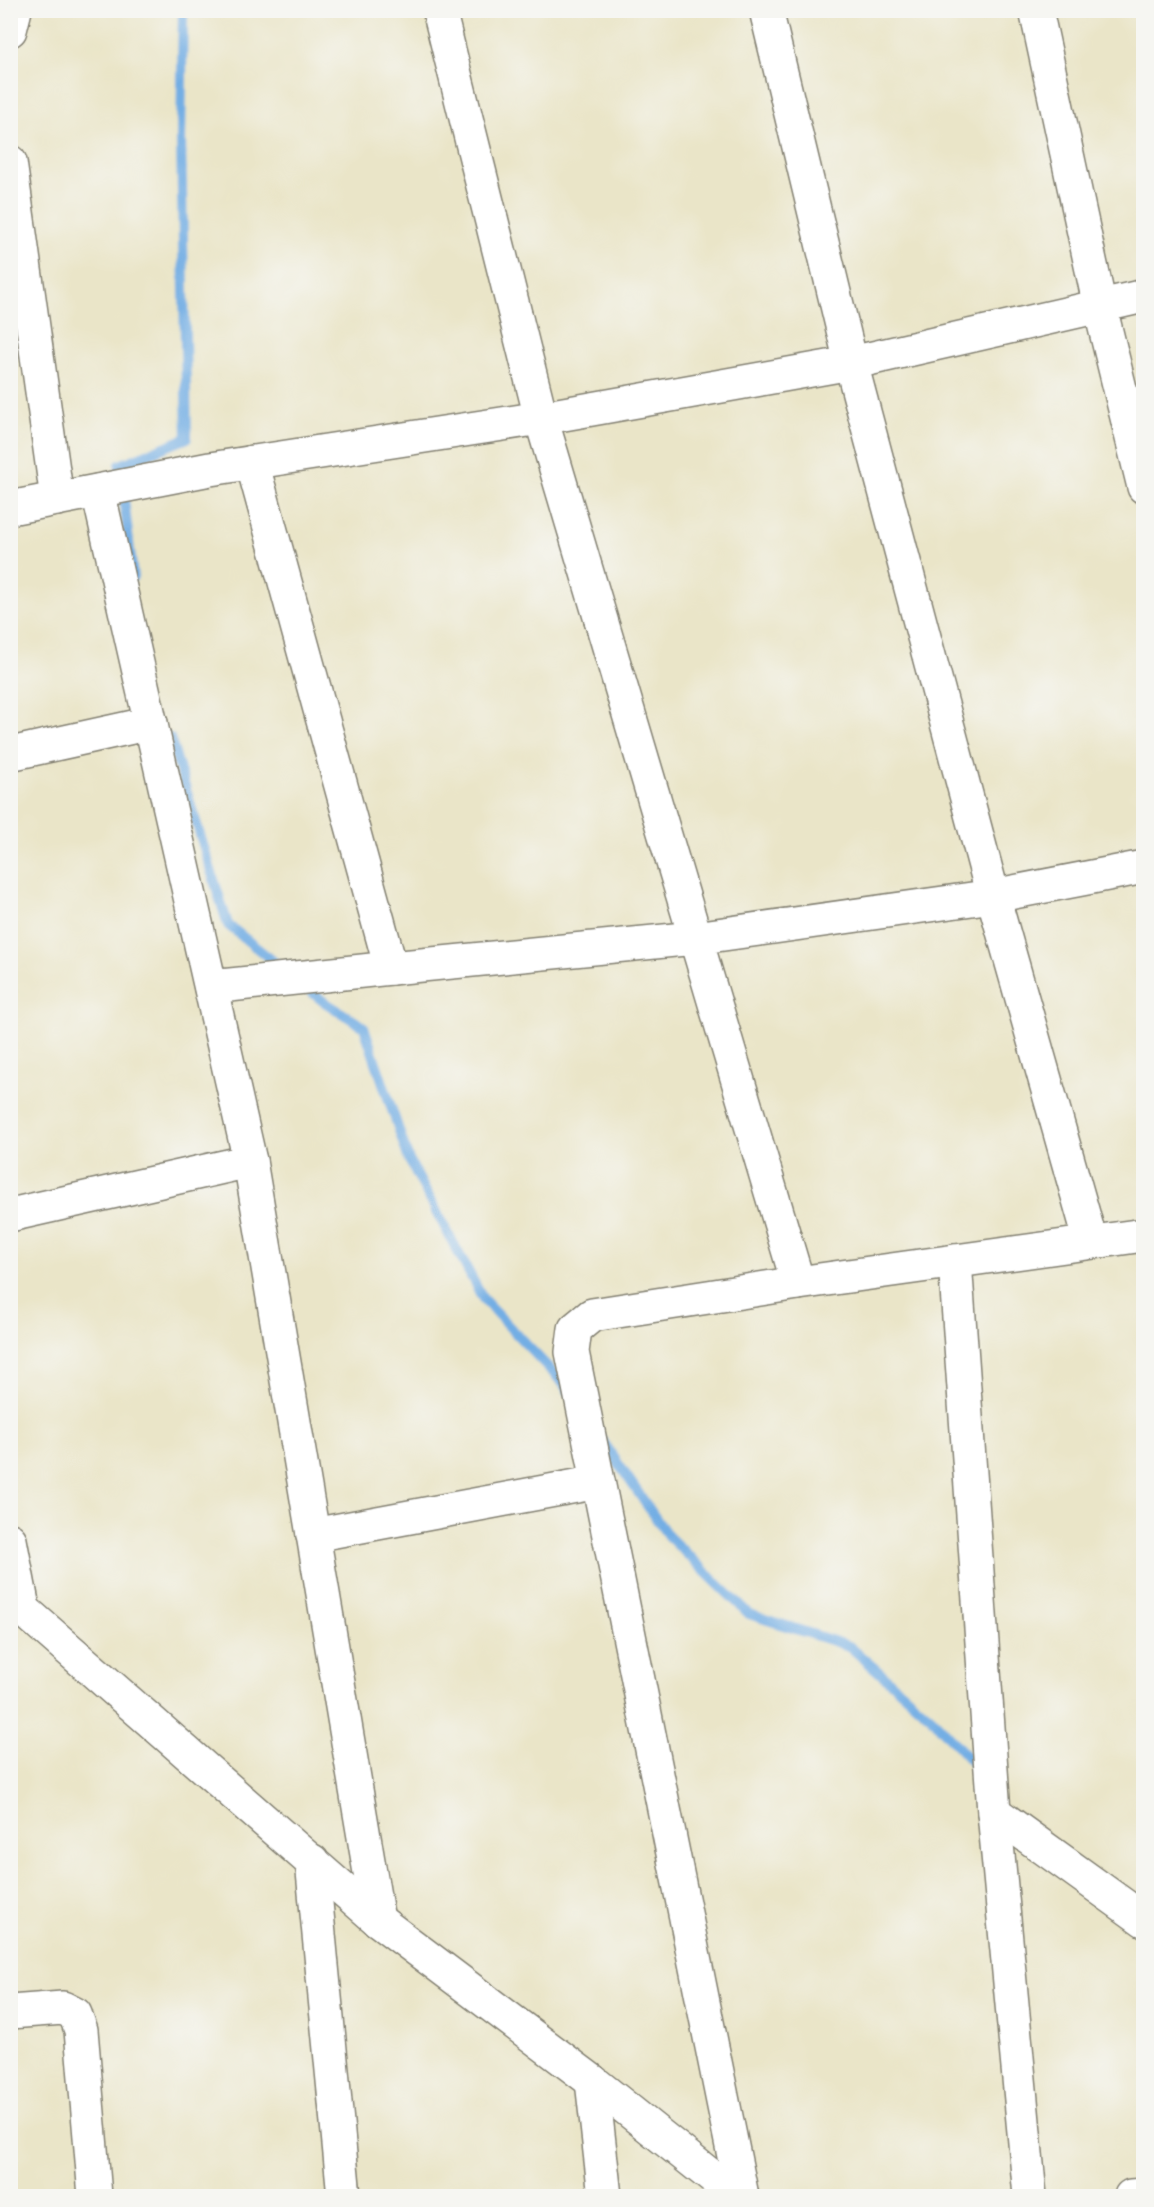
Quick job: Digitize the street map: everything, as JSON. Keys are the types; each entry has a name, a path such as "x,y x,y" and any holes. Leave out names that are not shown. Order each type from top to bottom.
{"street":[{"path":"10,30 15,10"},
{"path":"439,10 541,418 798,1283"},
{"path":"766,10 851,363 993,896 1091,1242"},
{"path":"1036,10 1100,306 1143,487"},
{"path":"10,162 57,499"},
{"path":"10,508 252,462 541,418 851,363 1143,296"},
{"path":"252,462 391,968"},
{"path":"98,491 250,1161 378,1920"},
{"path":"10,754 151,723"},
{"path":"211,987 695,938 993,896 1143,867"},
{"path":"10,1215 250,1161"},
{"path":"742,2196 572,1352 575,1329 592,1315 1143,1234"},
{"path":"956,1261 994,1812 1030,2196"},
{"path":"313,1535 598,1482"},
{"path":"10,1540 17,1603 378,1920 592,2081 736,2196"},
{"path":"994,1812 1143,1920"},
{"path":"312,1861 344,2196"},
{"path":"10,2012 63,2008 75,2014 81,2030 95,2196"},
{"path":"592,2081 604,2196"},
{"path":"1131,2196 1143,2195"}],"waterway":[{"path":"133,577 120,465 187,438 181,141 183,10"},
{"path":"170,738 228,925 288,973"},
{"path":"302,984 323,1001 364,1027 409,1160 483,1299 569,1392"},
{"path":"602,1440 668,1536 749,1614 849,1646 932,1718 982,1773"}]}
